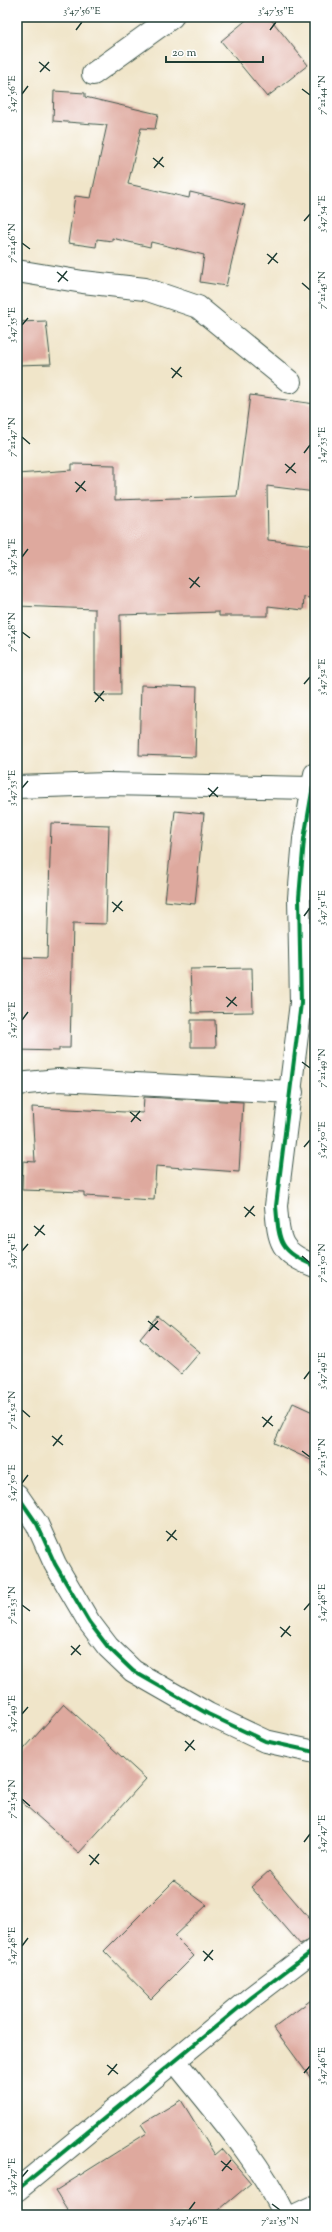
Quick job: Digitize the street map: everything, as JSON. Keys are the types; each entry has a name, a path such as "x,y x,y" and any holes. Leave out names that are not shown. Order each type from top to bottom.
{"street":[{"path":"93,74 172,17"},
{"path":"17,272 83,282 145,289 198,307 290,382"},
{"path":"17,787 314,781 304,839 299,898 308,1004 292,1092 276,1206 278,1233 285,1248 293,1256 315,1266"},
{"path":"17,1084 58,1080 292,1092"},
{"path":"17,1495 38,1524 55,1564 89,1622 108,1647 133,1670 208,1714 265,1742 315,1752"},
{"path":"17,2190 252,1996 315,1949"},
{"path":"175,2061 219,2116 272,2187 285,2215"}],"building":[{"path":"250,17 269,17 308,65 267,97 221,41"},
{"path":"54,91 85,93 85,97 158,114 155,129 141,128 128,184 189,198 190,192 245,205 226,286 200,282 204,255 151,242 150,247 112,238 112,241 97,239 96,247 68,243 75,196 91,198 107,125 53,121"},
{"path":"46,321 51,364 17,365 17,322"},
{"path":"250,395 315,404 315,492 267,486 268,540 315,545 315,599 304,597 303,610 268,606 268,616 219,616 219,612 120,615 121,695 95,695 95,609 17,606 17,474 72,470 72,464 115,465 115,500 237,496"},
{"path":"141,685 197,687 195,757 139,755"},
{"path":"175,811 204,814 195,904 165,901"},
{"path":"51,823 109,825 106,924 73,923 70,1048 59,1048 59,1051 17,1050 17,957 47,958"},
{"path":"252,968 253,1012 192,1013 190,969"},
{"path":"191,1020 215,1020 216,1047 191,1047"},
{"path":"144,1097 243,1102 239,1172 156,1166 154,1200 84,1196 84,1192 22,1190 23,1161 35,1162 32,1107 143,1113"},
{"path":"158,1317 200,1352 181,1374 140,1339"},
{"path":"293,1403 315,1413 315,1462 274,1443"},
{"path":"64,1704 146,1779 79,1853 17,1798 17,1757"},
{"path":"269,1871 315,1925 315,1937 300,1944 251,1887"},
{"path":"174,1881 207,1905 174,1936 194,1956 151,1999 104,1951"},
{"path":"315,1997 315,2084 274,2028"},
{"path":"181,2100 215,2155 222,2149 251,2183 213,2215 70,2215 55,2191 147,2133 141,2124"}],"cycle path":[{"path":"315,774 304,839 299,898 301,1003 276,1206 278,1229 283,1244 294,1256 315,1266"},
{"path":"17,1495 37,1524 55,1564 89,1622 108,1647 133,1671 208,1714 265,1741 315,1752"},
{"path":"17,2190 252,1997 315,1949"}]}
